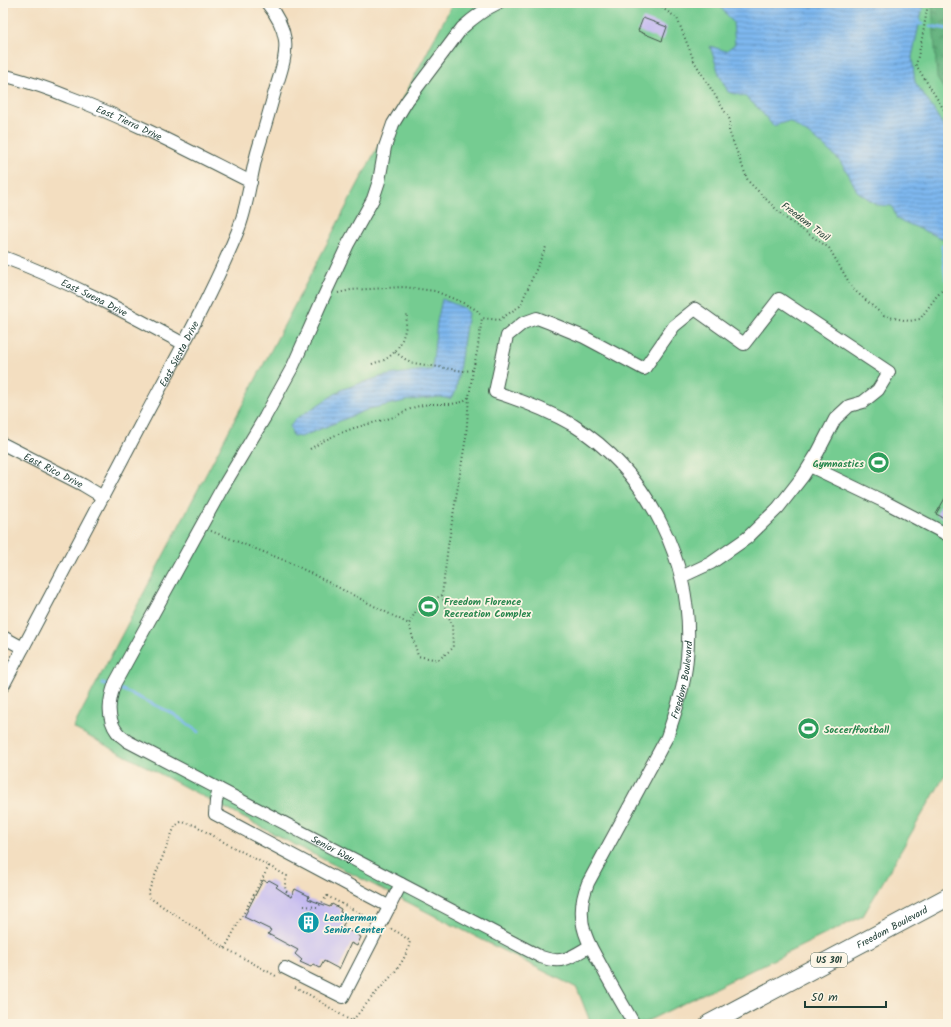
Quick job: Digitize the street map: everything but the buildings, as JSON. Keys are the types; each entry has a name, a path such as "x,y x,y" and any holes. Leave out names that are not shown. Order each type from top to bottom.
{"highway":[{"name":"Freedom Boulevard","path":"709,1024 948,897"}],"street":[{"name":"East Siesta Drive","path":"3,686 184,344 237,233 244,212 251,182 252,170 282,68 285,52 285,39 281,23 267,3"},
{"path":"201,527 293,366 348,244 373,199 379,181 385,147 393,124 407,101 462,28 491,6 498,3"},
{"name":"East Tierra Drive","path":"3,75 69,96 111,114 251,182"},
{"name":"East Suena Drive","path":"3,257 29,266 56,278 184,344"},
{"name":"Freedom Boulevard","path":"634,1024 590,946 582,916 584,892 667,737 675,714 684,680 687,658 687,612 684,590 668,536 655,511 638,485 612,456 589,436 553,414 532,404 495,392 507,336 523,323 537,318 584,337 644,369 674,326 695,309 744,344 779,299 889,372 878,390 863,402 849,406 836,419 810,466"},
{"name":"East Rico Drive","path":"3,444 83,485 103,497"},
{"path":"681,577 711,564 747,538 778,508 810,466 885,502 948,535"},
{"name":"Senior Way","path":"201,527 114,687 109,708 111,722 118,733 127,741 534,954 546,959 558,961 568,959 590,946"},
{"path":"3,637 23,648"},
{"path":"219,789 215,814 390,907"},
{"path":"283,974 343,997 402,884"}],"path":[{"name":"Freedom Trail","path":"655,3 677,18 694,61 730,120 729,131 748,181 784,217 829,248 853,289 884,316 909,321 920,319 936,297 948,284"},
{"path":"926,3 928,4 916,65 948,116"},
{"path":"482,318 499,320 520,306 546,247"},
{"path":"324,296 352,290 404,287 435,292 461,302 477,310 482,318 472,370 466,437 448,546 442,595 446,611 452,624 453,648 438,660 418,656 409,624 417,609 442,595"},
{"path":"372,364 384,360 395,352 404,338 407,327 407,315"},
{"path":"395,352 413,363 464,371 472,370"},
{"path":"310,449 338,434 394,417 408,410 428,404 451,404 462,402 469,397"},
{"path":"201,527 291,563 409,624"},
{"path":"283,974 225,948 152,900 148,897 148,893 174,826 181,822 195,825 287,876 285,889 291,898"},
{"path":"225,948 269,866"},
{"path":"294,986 352,1021 393,974 402,960 410,941 394,930 327,896 317,907 304,906"}],"green space":[{"path":"453,3 932,3 937,78 948,96 948,770 863,916 641,1024 591,1024 577,988 295,845 73,728"},
{"path":"920,3 948,3 948,101 929,75"}],"water":[{"path":"717,3 913,3 923,7 912,57 915,82 948,133 948,241 897,219 892,206 877,205 857,191 839,160 818,141 789,121 773,126 758,108 746,97 728,92 719,74 710,46 726,51 735,44 733,22"},
{"path":"442,299 464,308 468,313 456,390 450,399 440,397 410,400 369,409 301,437 293,436 290,427 294,420 343,389 383,376 432,370 437,322"}],"waterway":[{"path":"918,20 919,24 922,24"},
{"path":"930,26 948,29"},
{"path":"946,279 942,246 948,248"},
{"path":"102,683 111,686"},
{"path":"116,688 172,713 199,732"}],"place":[{"name":"Gymnastics","path":"879,463"},
{"name":"Freedom Florence Recreation Complex","path":"428,607"},
{"name":"Soccer/football","path":"809,729"},
{"name":"Leatherman Senior Center","path":"309,923"}]}
